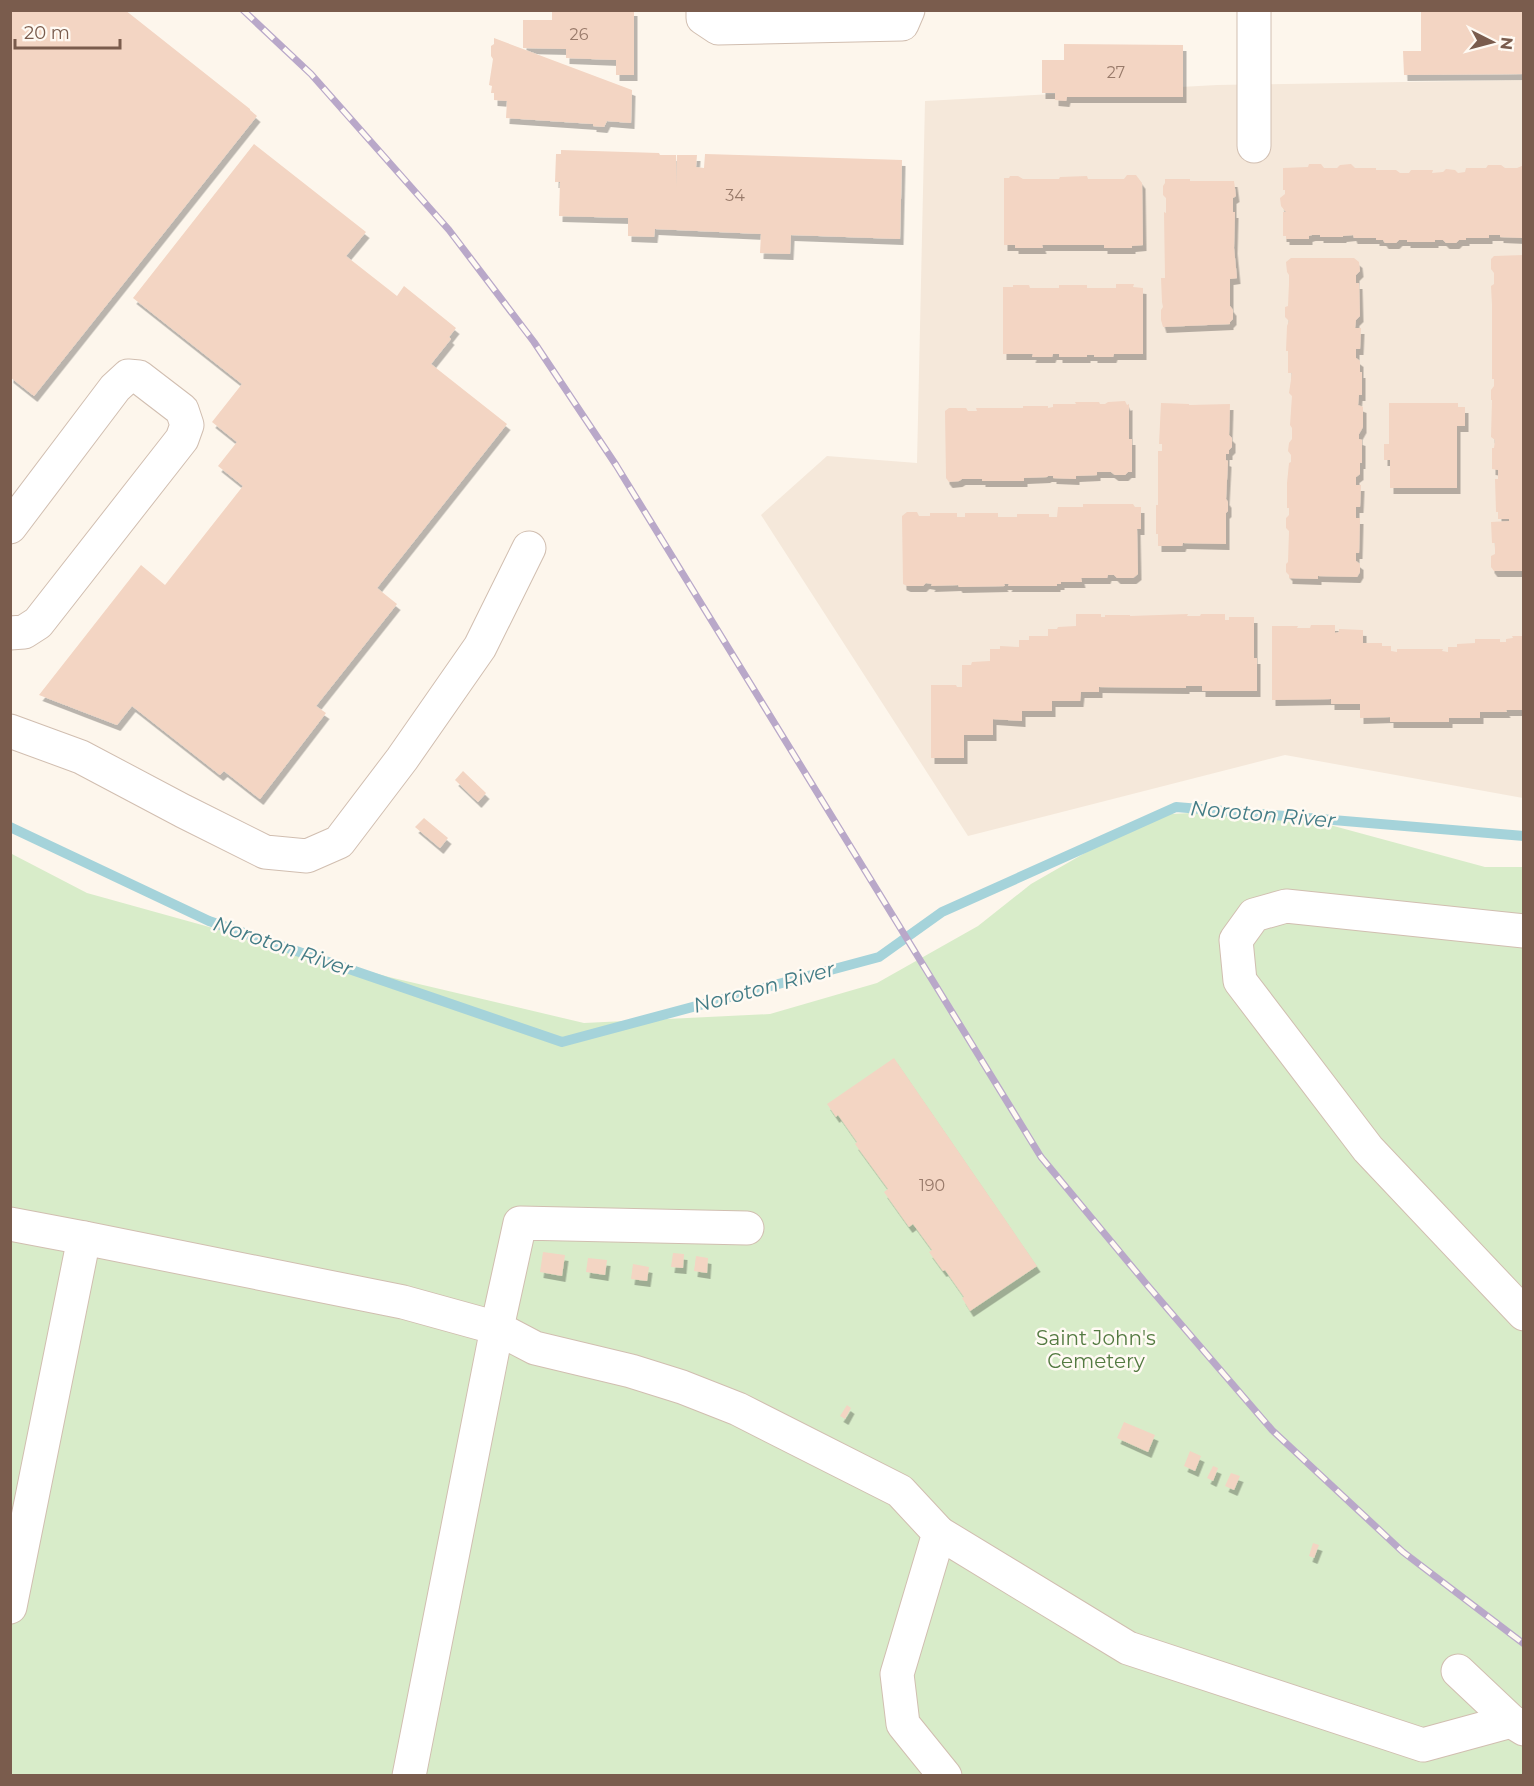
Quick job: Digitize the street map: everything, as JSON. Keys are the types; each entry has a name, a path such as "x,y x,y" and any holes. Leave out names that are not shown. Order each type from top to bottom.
{"street":[{"path":"703,10 704,18 718,28 902,24 908,10"},
{"path":"1254,10 1254,146"},
{"path":"10,527 115,388 128,376 139,377 182,410 187,425 182,439 38,623 24,632 10,633"},
{"path":"10,731 81,757 265,852 307,856 339,842 402,759 480,647 529,548"},
{"path":"1524,930 1286,906 1254,915 1236,940 1240,981 1361,1140 1524,1314"},
{"path":"409,1776 497,1328 520,1223 747,1227"},
{"path":"10,1224 403,1302 497,1328 535,1348 631,1371 682,1387 738,1409 900,1491 939,1533 1128,1647 1423,1745 1517,1725"},
{"path":"10,1607 84,1238"},
{"path":"939,1533 897,1674 903,1724 945,1776"},
{"path":"1458,1671 1517,1725"}],"shaded area":[{"path":"1523,80 1523,798 1285,755 968,836 761,515 827,456 917,463 925,101 1217,85"}],"green space":[{"name":"Saint John's Cemetery","path":"1271,809 1485,867 1523,867 1523,1775 11,1775 10,853 87,893 389,977 584,1023 770,1014 877,983 978,926 1031,884 1151,815"}],"building":[{"path":"10,10 125,10 257,116 34,396 10,377"},
{"path":"552,10 634,10 634,75 616,75 616,60 566,58 566,49 523,48 523,20 552,20"},
{"path":"1421,10 1524,10 1524,74 1404,75 1403,51 1421,51"},
{"path":"494,38 632,90 631,123 607,121 604,127 593,126 593,124 506,118 507,101 494,100 494,93 491,93 492,86 489,85 493,59 491,46 494,44"},
{"path":"1064,44 1183,45 1183,97 1067,97 1066,101 1055,100 1055,93 1042,93 1042,60 1064,60"},
{"path":"254,144 366,232 346,256 397,296 404,286 456,328 449,337 451,339 431,364 507,424 377,588 397,604 316,706 326,713 260,799 224,771 220,775 132,706 117,725 39,695 141,565 165,585 243,486 218,466 237,442 212,422 242,384 133,298"},
{"path":"561,150 676,155 676,187 677,155 697,155 696,167 704,168 705,154 902,160 900,239 791,235 790,254 760,253 761,234 655,229 654,237 628,236 628,218 559,216 560,182 555,182 556,154 561,154"},
{"path":"1309,164 1321,164 1324,168 1337,168 1340,165 1351,164 1355,168 1396,170 1400,173 1409,173 1411,170 1433,170 1432,173 1443,172 1446,169 1455,170 1458,173 1465,172 1466,168 1486,168 1488,165 1517,168 1524,165 1524,235 1522,238 1489,235 1489,238 1466,238 1456,243 1446,243 1443,240 1407,242 1407,240 1399,240 1396,243 1385,243 1376,238 1354,238 1353,235 1320,237 1320,235 1312,235 1309,239 1286,239 1286,236 1283,236 1283,212 1286,212 1281,206 1280,198 1285,194 1283,168 1308,167"},
{"path":"1127,175 1136,175 1142,183 1143,245 1132,246 1132,248 1104,248 1104,245 1042,245 1043,248 1015,248 1015,245 1004,245 1004,178 1018,176 1023,179 1059,179 1060,177 1087,176 1088,179 1124,179"},
{"path":"1165,179 1234,181 1236,196 1233,198 1234,248 1237,278 1230,279 1230,306 1233,310 1233,319 1230,324 1163,327 1161,278 1165,278 1164,212 1166,213 1166,198 1163,195 1163,186"},
{"path":"1524,255 1524,571 1494,571 1491,567 1491,556 1495,554 1495,543 1492,543 1491,522 1509,521 1509,519 1498,519 1495,479 1498,479 1498,470 1492,469 1492,448 1494,448 1495,440 1491,437 1491,390 1494,386 1494,379 1492,379 1491,286 1494,284 1494,273 1491,269 1491,259 1494,256"},
{"path":"1291,258 1354,258 1359,262 1360,271 1356,275 1356,283 1359,283 1360,316 1356,320 1355,328 1361,328 1360,349 1356,349 1356,358 1360,361 1360,372 1362,372 1362,395 1359,395 1358,405 1363,407 1363,427 1359,434 1359,439 1362,440 1362,463 1360,463 1360,474 1356,477 1356,485 1361,485 1360,507 1356,507 1356,518 1360,518 1359,553 1356,553 1356,561 1360,564 1360,572 1357,577 1289,578 1286,572 1289,531 1286,528 1286,518 1289,515 1287,483 1291,462 1291,455 1288,451 1292,439 1290,425 1292,396 1289,393 1292,373 1288,373 1288,351 1286,351 1289,321 1285,317 1285,307 1288,306 1289,283 1286,262"},
{"path":"1116,284 1134,284 1133,287 1143,288 1143,354 1114,354 1113,357 1087,355 1087,357 1059,357 1059,354 1053,354 1052,357 1032,357 1033,354 1003,354 1003,287 1029,285 1030,288 1059,288 1059,285 1087,285 1087,288 1116,288"},
{"path":"1125,401 1127,405 1129,404 1132,472 1115,475 1111,472 1097,472 1097,475 1076,476 1076,479 1053,478 1053,476 1024,478 1024,481 962,479 949,482 946,478 945,411 949,408 966,408 968,411 977,411 976,408 1048,406 1048,408 1053,407 1053,404 1076,404 1075,402 1105,404"},
{"path":"1161,403 1230,404 1229,435 1232,438 1232,447 1229,454 1226,454 1228,511 1226,513 1226,544 1183,543 1182,546 1158,546 1156,505 1158,505 1158,451 1162,451 1162,444 1159,444"},
{"path":"1389,403 1458,403 1458,407 1465,407 1465,426 1457,426 1457,488 1390,488 1390,460 1384,460 1384,444 1389,444"},
{"path":"1083,504 1133,504 1135,507 1141,507 1141,529 1137,529 1138,574 1133,578 1117,578 1114,575 1108,575 1107,578 1081,578 1082,582 1061,582 1057,586 1008,586 1009,584 1004,584 1005,586 959,587 958,585 931,586 932,584 926,583 923,586 903,584 902,516 907,512 917,512 919,516 930,516 930,513 957,513 957,517 965,517 965,513 998,513 998,517 1017,517 1017,514 1049,514 1049,517 1057,517 1058,507 1083,507"},
{"path":"1076,614 1101,614 1101,617 1105,617 1105,615 1225,614 1225,620 1229,620 1229,617 1254,617 1257,691 1202,691 1202,686 1186,686 1186,688 1099,687 1099,692 1081,692 1080,701 1052,701 1052,711 1022,711 1022,721 993,719 993,735 964,735 964,758 931,758 931,685 962,687 962,665 990,661 990,649 1000,649 1000,646 1019,647 1019,640 1029,640 1029,636 1048,636 1048,629 1076,626"},
{"path":"1311,625 1335,625 1335,633 1339,632 1339,629 1363,630 1363,643 1382,643 1382,646 1391,646 1391,651 1397,652 1397,649 1443,649 1442,651 1448,652 1448,647 1475,643 1475,639 1500,639 1500,642 1506,642 1506,639 1513,638 1512,636 1524,636 1524,710 1480,712 1480,718 1449,718 1449,722 1390,722 1390,717 1360,718 1360,704 1331,704 1331,699 1272,700 1272,626 1310,628"},
{"path":"463,771 486,793 478,802 455,780"},
{"path":"424,818 448,838 440,848 415,827"},
{"path":"894,1058 1037,1266 970,1311 962,1298 964,1297 929,1252 932,1250 913,1224 909,1227 884,1192 888,1189 855,1144 857,1142 838,1115 836,1117 827,1104"},
{"path":"543,1252 565,1255 562,1276 540,1272"},
{"path":"673,1253 684,1254 683,1268 671,1267"},
{"path":"696,1256 708,1258 707,1273 694,1271"},
{"path":"588,1258 607,1260 605,1275 586,1272"},
{"path":"633,1264 649,1267 647,1281 631,1279"},
{"path":"847,1405 851,1408 845,1419 840,1416"},
{"path":"1124,1422 1155,1435 1148,1452 1117,1438"},
{"path":"1190,1451 1201,1456 1195,1471 1184,1466"},
{"path":"1213,1466 1218,1468 1213,1481 1207,1478"},
{"path":"1231,1473 1240,1476 1234,1490 1225,1486"},
{"path":"1313,1543 1319,1545 1314,1558 1309,1556"}],"waterway":[{"name":"Noroton River","path":"10,827 209,921 562,1042 879,957 942,912 1176,807 1524,836"}],"railway":[{"path":"243,10 311,74 449,230 534,342 616,465 1041,1157 1272,1430 1403,1552 1524,1644"}]}
